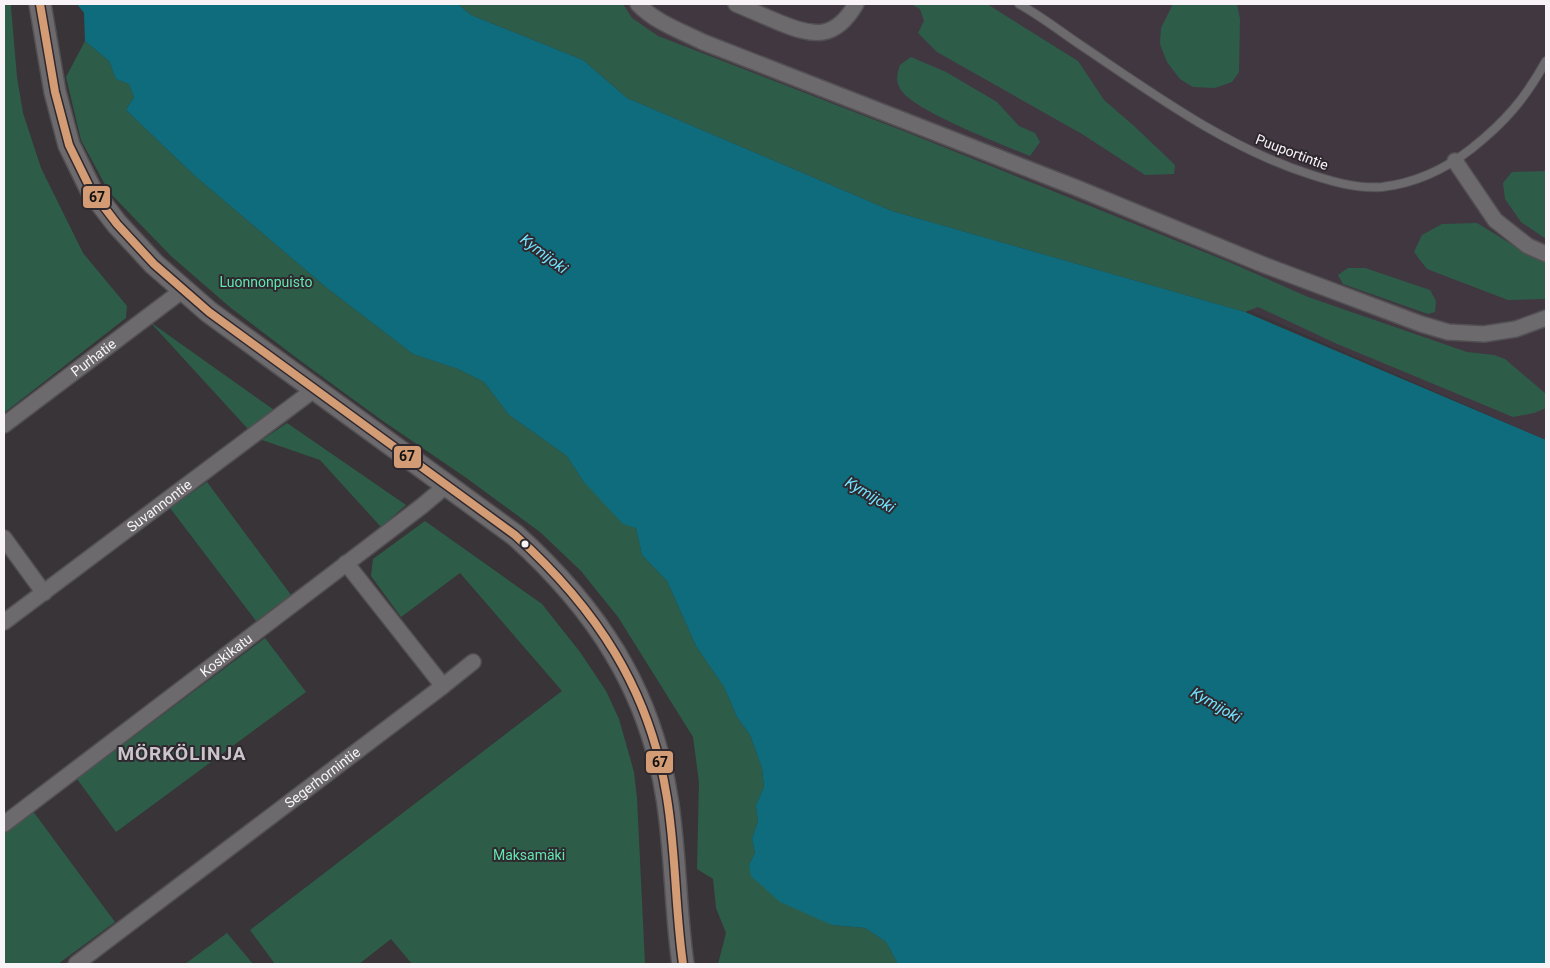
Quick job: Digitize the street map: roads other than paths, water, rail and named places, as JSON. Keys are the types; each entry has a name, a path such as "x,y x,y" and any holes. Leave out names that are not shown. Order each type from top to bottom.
{"street":[{"path":"40,4 50,67 61,120 69,145 91,190 117,224 154,264 209,312 515,535 553,570 600,627 629,677 657,748 668,798 683,964"},
{"path":"638,4 663,22 703,42 1077,188 1264,265 1421,324 1448,332 1484,334 1516,329 1546,318"},
{"path":"736,4 794,29 821,34 832,31 841,24 850,16 856,4"},
{"path":"1455,161 1495,220 1528,246 1546,254"},
{"name":"Purhatie","path":"4,425 183,290"},
{"name":"Suvannontie","path":"4,622 315,389"},
{"name":"Koskikatu","path":"4,824 447,485"},
{"path":"4,538 44,593"},
{"path":"346,564 443,686"},
{"name":"Segerhornintie","path":"76,964 94,959 473,662"}],"lane":[{"name":"Puuportintie","path":"1019,4 1169,105 1234,142 1282,165 1333,182 1356,186 1380,187 1418,179 1446,167 1489,135 1513,112 1546,61"}],"water":[{"name":"Kymijoki","path":"77,4 458,4 471,15 583,60 627,98 892,211 1245,312 1546,440 1546,964 898,964 886,942 865,928 832,925 780,902 751,876 749,865 755,853 752,839 758,821 756,805 764,787 762,768 750,735 737,717 724,687 696,646 667,581 642,555 636,528 623,524 583,481 567,456 509,415 484,382 458,369 413,354 327,288 195,176 126,110 134,97 129,84 116,79 109,61 85,41 84,13"}],"district":[{"name":"MÖRKÖLINJA","path":"182,753"}],"park label":[{"name":"Luonnonpuisto","path":"266,282"},
{"name":"Maksamäki","path":"529,855"}]}
